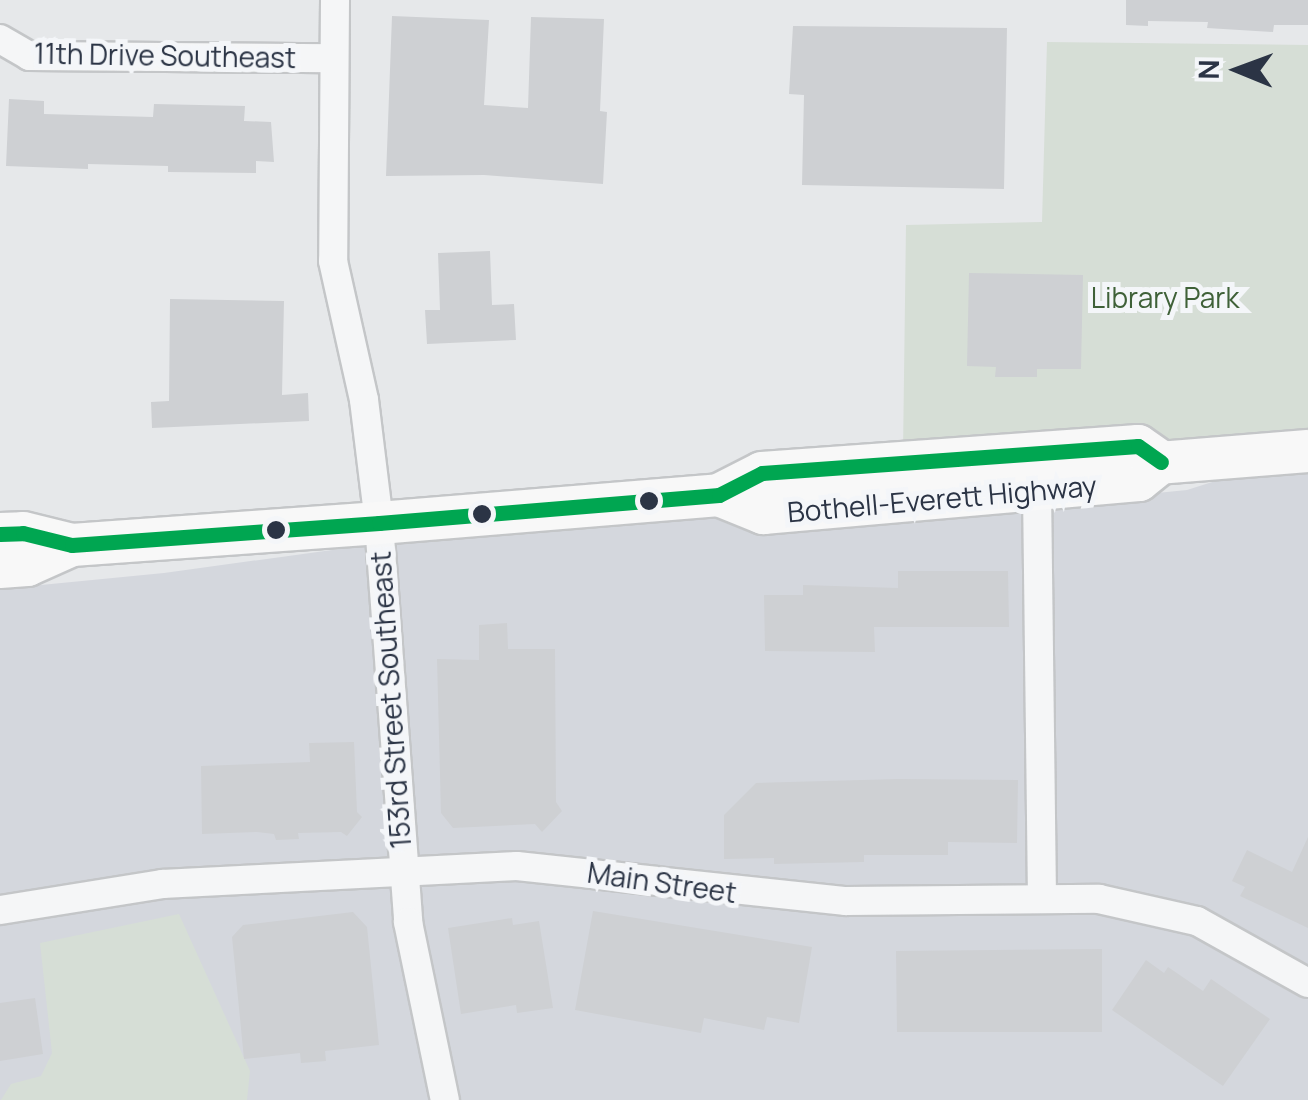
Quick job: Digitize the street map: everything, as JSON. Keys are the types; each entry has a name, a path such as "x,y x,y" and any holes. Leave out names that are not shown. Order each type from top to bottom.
{"main road":[{"name":"Bothell-Everett Highway","path":"0,534 23,533 72,545 379,524 719,496 762,473 781,471 1138,446 1161,462"},
{"name":"Bothell-Everett Highway","path":"719,496 763,513 1139,480 1161,462 1308,451"},
{"name":"Bothell-Everett Highway","path":"0,567 27,565 72,545"}],"street":[{"name":"153rd Street Southeast","path":"335,0 333,261 364,400 379,524 402,871 445,1100"},
{"name":"11th Drive Southeast","path":"0,39 29,56 334,58"},
{"path":"1037,489 1042,898"},
{"name":"Main Street","path":"0,910 162,884 517,866 755,895 846,901 1099,899 1197,921 1308,983"}],"shaded area":[{"path":"1308,466 1308,1100 0,1100 0,589 164,573 470,531 694,515 786,530 1187,490 1247,471"}],"green space":[{"name":"Library Park","path":"1047,42 1308,45 1308,441 903,452 906,225 1042,222"},
{"path":"179,914 250,1071 247,1100 1,1100 11,1084 41,1076 52,1053 40,943"}],"building":[{"path":"1126,0 1308,0 1308,25 1274,25 1273,32 1207,28 1208,22 1148,21 1148,26 1126,25"},
{"path":"392,16 489,20 484,105 528,108 531,17 604,19 600,111 607,112 603,184 484,175 386,176"},
{"path":"793,26 1007,28 1004,189 802,185 804,95 789,94"},
{"path":"9,99 44,101 44,114 153,117 154,104 245,106 244,121 271,122 274,162 256,161 256,173 168,172 168,166 6,166"},
{"path":"490,251 492,305 514,304 516,340 427,344 425,310 440,310 438,253"},
{"path":"969,273 1083,275 1081,369 1037,369 1037,377 995,377 996,367 967,366"},
{"path":"170,299 284,301 282,395 308,393 309,421 152,428 151,402 169,401"},
{"path":"898,571 1008,571 1009,627 874,627 875,652 765,651 764,595 803,595 803,585 898,588"},
{"path":"507,623 508,649 555,649 556,802 562,811 542,832 535,824 453,828 441,813 437,659 479,660 479,625"},
{"path":"354,742 357,812 362,817 347,836 341,832 298,833 299,839 276,840 274,834 257,832 202,834 201,766 310,762 309,743"},
{"path":"1018,780 1017,843 948,842 948,855 864,855 864,862 774,864 774,858 724,859 724,815 756,783"},
{"path":"1308,837 1308,928 1240,896 1245,887 1232,881 1247,850 1292,872"},
{"path":"593,911 812,947 799,1023 767,1017 764,1030 704,1018 701,1033 575,1010"},
{"path":"353,912 367,927 379,1045 325,1051 326,1061 301,1063 300,1053 244,1059 232,937 243,925"},
{"path":"512,918 513,925 539,921 553,1008 517,1013 516,1005 461,1014 448,928"},
{"path":"1102,949 1102,1032 897,1032 896,951"},
{"path":"1146,960 1164,973 1168,967 1203,991 1211,979 1270,1019 1223,1086 1112,1010"},
{"path":"35,998 43,1054 0,1061 0,1003"}],"transit line":[{"path":"0,534 23,533 72,545 379,523 719,495 762,473 1138,446 1161,462"}]}
